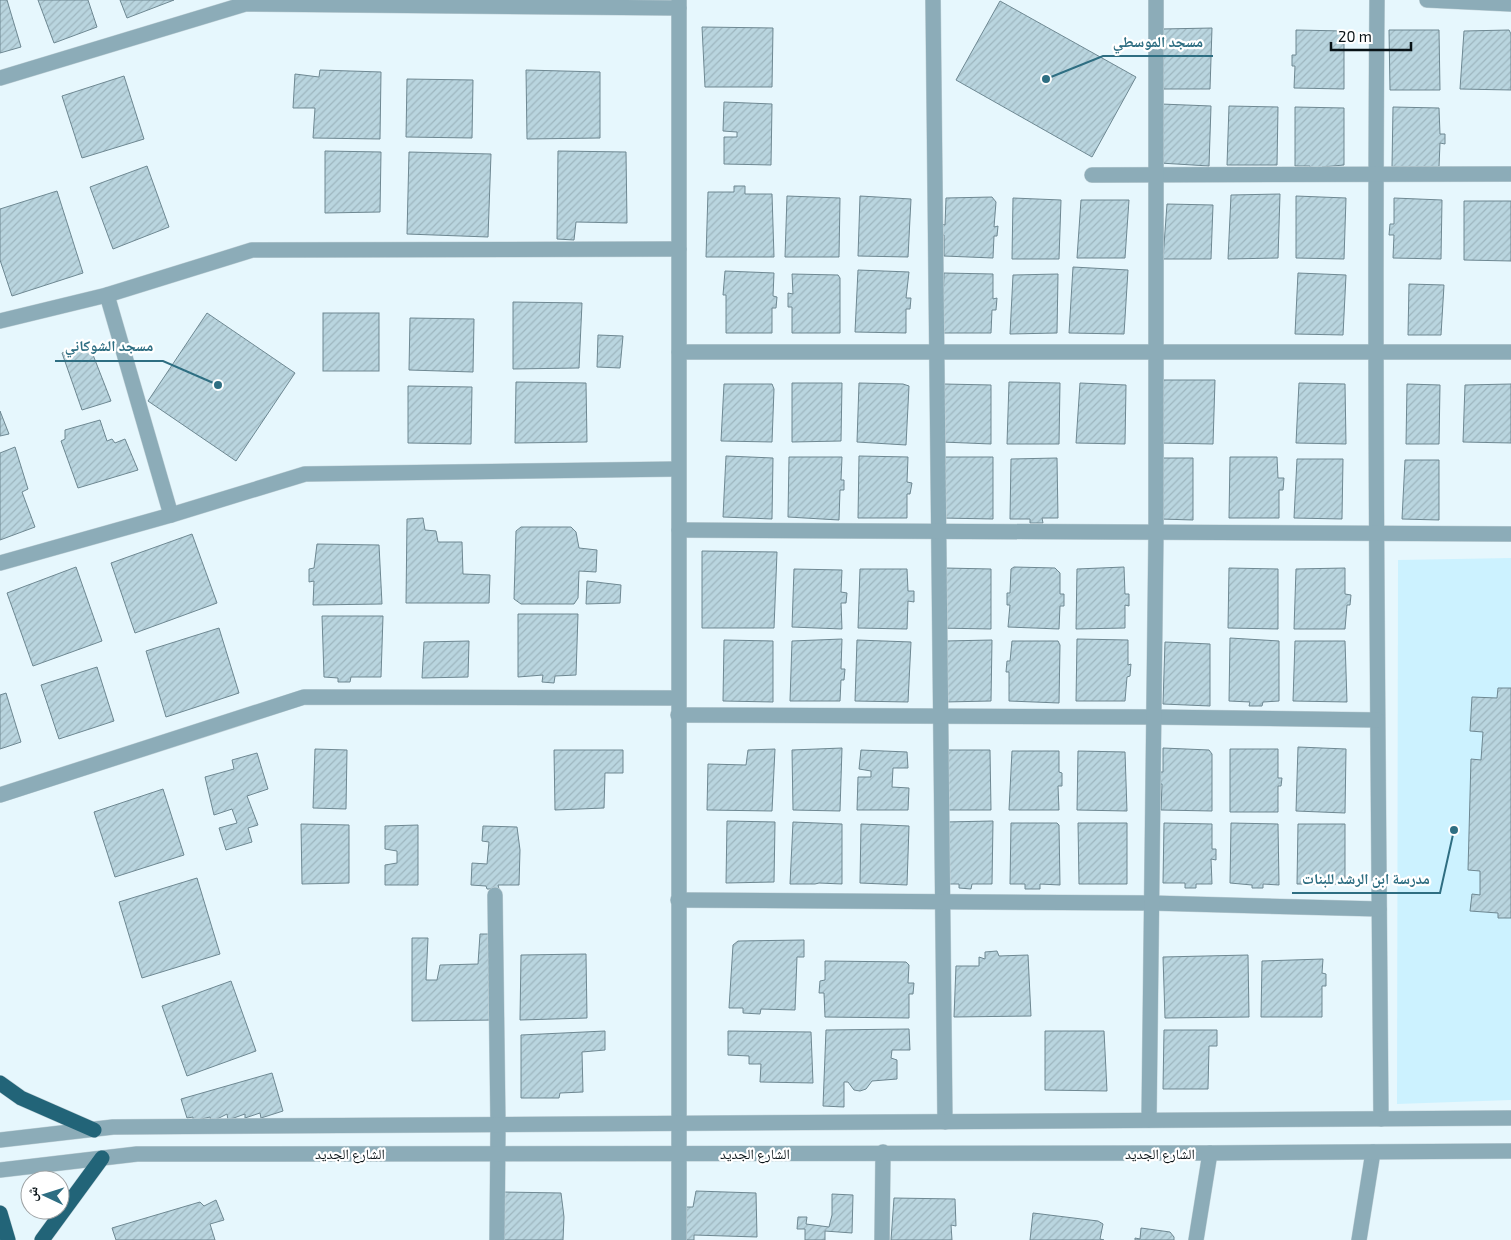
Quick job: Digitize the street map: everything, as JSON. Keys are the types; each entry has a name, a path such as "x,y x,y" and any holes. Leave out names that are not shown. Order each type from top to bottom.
{"highway":[{"path":"0,1083 21,1098 94,1130"},
{"path":"42,1240 102,1158"},
{"path":"0,1213 8,1240"}],"street":[{"path":"933,0 945,1122"},
{"path":"1149,1120 1156,532 1156,0"},
{"path":"1377,0 1377,720 1381,1119"},
{"path":"1426,0 1511,4"},
{"path":"0,78 245,4 679,4 678,1240"},
{"path":"1092,175 1511,174"},
{"path":"0,321 107,295 252,250 679,249"},
{"path":"107,295 171,515"},
{"path":"679,352 1511,352"},
{"path":"0,563 171,515 305,474 678,470"},
{"path":"679,530 1511,534"},
{"path":"0,795 304,697 678,698"},
{"path":"678,715 1377,720"},
{"path":"495,895 498,1125 497,1240"},
{"path":"678,900 1151,903 1379,908"},
{"name":"الشارع الجديد","path":"0,1140 113,1127 1511,1118"},
{"name":"الشارع الجديد","path":"0,1170 137,1154 1210,1153 1511,1150"},
{"path":"882,1240 883,1152"},
{"path":"1358,1240 1373,1152"},
{"path":"1196,1240 1210,1153"}],"shaded area":[{"path":"1511,558 1511,1100 1397,1104 1398,560"}],"building":[{"path":"0,0 7,0 21,47 0,53"},
{"path":"38,0 88,0 97,27 54,43"},
{"path":"120,0 174,0 127,18"},
{"path":"1000,1 1136,77 1092,157 956,80"},
{"path":"702,27 773,28 772,87 705,87"},
{"path":"1212,28 1210,89 1161,89 1162,29"},
{"path":"1296,30 1344,31 1344,89 1294,88 1295,66 1292,66 1292,55 1296,55"},
{"path":"1389,30 1439,30 1440,90 1390,90"},
{"path":"1509,30 1511,34 1511,90 1460,89 1464,31"},
{"path":"320,70 381,72 380,139 313,138 315,108 293,108 295,74 319,77"},
{"path":"526,70 600,72 600,138 527,139"},
{"path":"124,76 144,139 82,158 62,96"},
{"path":"407,79 473,80 472,138 406,137"},
{"path":"724,102 772,104 771,165 724,164 724,137 737,137 737,132 723,131"},
{"path":"1161,104 1211,106 1209,166 1160,163"},
{"path":"1229,106 1278,107 1277,165 1227,165"},
{"path":"1295,107 1344,108 1344,165 1322,167 1322,171 1310,171 1310,166 1295,166"},
{"path":"1393,107 1439,108 1440,134 1445,134 1445,144 1440,143 1439,167 1392,167"},
{"path":"325,151 381,152 380,212 325,213"},
{"path":"558,151 626,152 627,223 576,222 574,240 557,239"},
{"path":"409,152 491,154 488,237 407,234"},
{"path":"147,166 169,227 113,249 90,187"},
{"path":"734,186 745,186 745,194 772,194 774,257 706,257 708,192 734,192"},
{"path":"57,191 83,273 12,296 0,260 0,209"},
{"path":"1280,194 1278,258 1228,259 1231,195"},
{"path":"787,196 840,198 839,257 785,257"},
{"path":"860,196 911,199 908,257 858,256"},
{"path":"1296,196 1346,198 1344,259 1296,258"},
{"path":"992,197 996,202 994,227 998,226 997,236 994,236 993,258 944,256 944,235 940,235 941,224 945,225 946,198"},
{"path":"1013,198 1061,200 1059,259 1012,259"},
{"path":"1394,198 1442,200 1441,259 1393,258 1394,235 1389,235 1390,224 1394,224"},
{"path":"1081,200 1129,200 1125,258 1077,258"},
{"path":"1464,201 1511,201 1511,261 1464,260"},
{"path":"1167,204 1213,205 1211,259 1163,259"},
{"path":"1073,267 1128,270 1124,334 1069,333"},
{"path":"858,270 909,272 906,298 911,298 910,309 906,309 906,333 855,332"},
{"path":"725,271 774,273 773,296 777,297 776,308 772,308 772,333 726,333 726,295 723,295"},
{"path":"944,273 993,274 993,299 997,298 996,310 992,310 991,333 942,333"},
{"path":"1298,273 1346,275 1343,335 1295,334"},
{"path":"792,274 838,275 840,278 840,333 792,333 792,307 788,307 788,293 793,294"},
{"path":"1058,274 1057,333 1010,334 1013,275"},
{"path":"1409,284 1444,285 1441,335 1408,335"},
{"path":"513,302 582,303 579,368 513,369"},
{"path":"207,313 295,373 236,461 148,401"},
{"path":"323,313 379,313 379,371 323,371"},
{"path":"410,318 474,319 473,372 409,370"},
{"path":"598,335 623,336 620,368 597,367"},
{"path":"88,342 111,401 82,410 62,353"},
{"path":"1159,380 1215,380 1213,444 1159,443"},
{"path":"516,382 586,383 587,442 515,443"},
{"path":"1009,382 1060,383 1059,444 1007,444"},
{"path":"792,383 842,383 841,441 792,442"},
{"path":"859,383 903,384 909,386 906,445 857,442"},
{"path":"1080,383 1126,385 1125,444 1076,443"},
{"path":"1299,383 1345,384 1346,444 1296,443"},
{"path":"724,384 772,384 774,389 772,442 721,441"},
{"path":"944,384 991,385 991,444 942,442"},
{"path":"1407,384 1440,385 1439,444 1406,444"},
{"path":"1511,384 1511,443 1463,442 1465,385"},
{"path":"408,386 472,387 471,444 408,443"},
{"path":"0,411 9,434 0,436"},
{"path":"100,420 107,441 112,439 115,443 125,439 138,470 78,488 61,441 65,439 65,430"},
{"path":"15,447 28,489 22,492 35,527 0,540 0,453"},
{"path":"726,456 773,458 772,519 723,517"},
{"path":"859,456 908,457 907,482 912,483 910,494 907,494 907,518 858,518"},
{"path":"789,457 842,457 841,480 844,480 844,490 840,490 839,520 788,517"},
{"path":"943,457 993,457 993,519 942,518"},
{"path":"1230,457 1277,457 1278,478 1284,478 1283,490 1279,490 1279,518 1229,518"},
{"path":"1057,458 1058,518 1042,518 1043,523 1030,523 1030,519 1010,519 1011,459"},
{"path":"1161,458 1193,458 1193,520 1161,519"},
{"path":"1297,459 1343,459 1342,519 1294,518"},
{"path":"1405,460 1439,460 1439,520 1402,519"},
{"path":"423,518 425,530 436,531 438,542 462,542 463,574 490,575 489,603 406,603 407,519"},
{"path":"521,527 571,527 576,532 579,548 597,550 596,572 579,571 578,598 574,604 521,604 514,599 516,531"},
{"path":"192,534 217,603 135,633 111,563"},
{"path":"317,544 379,545 382,604 313,605 314,581 309,582 309,569 314,568"},
{"path":"702,551 777,552 774,628 702,628"},
{"path":"76,567 102,641 33,666 7,593"},
{"path":"1014,567 1055,568 1060,573 1060,594 1064,594 1064,606 1060,606 1059,629 1008,627 1010,605 1007,605 1007,593 1010,593 1011,569"},
{"path":"1124,567 1125,594 1129,594 1129,606 1125,605 1125,628 1076,629 1077,569"},
{"path":"945,568 991,569 991,629 937,628"},
{"path":"1229,568 1278,569 1278,629 1228,628"},
{"path":"1345,568 1345,594 1351,595 1350,605 1347,605 1345,629 1294,629 1296,569"},
{"path":"794,569 842,570 841,592 847,593 846,603 841,603 842,629 792,627"},
{"path":"860,569 907,569 908,591 914,591 914,602 908,601 907,629 858,628"},
{"path":"587,581 621,585 620,603 586,604"},
{"path":"518,614 578,614 576,675 555,676 554,683 542,682 543,675 518,677"},
{"path":"322,616 383,616 381,677 351,677 350,682 338,682 338,678 324,677"},
{"path":"219,628 239,693 166,717 146,651"},
{"path":"1230,638 1279,641 1279,701 1263,702 1262,706 1249,706 1250,702 1229,701"},
{"path":"842,639 841,669 845,669 844,680 841,680 840,701 790,701 792,641"},
{"path":"1077,639 1128,640 1128,665 1131,664 1130,676 1127,677 1125,701 1076,701"},
{"path":"724,640 773,641 773,702 723,701"},
{"path":"857,640 911,642 908,702 855,701"},
{"path":"992,640 991,701 944,702 945,641"},
{"path":"469,641 468,677 422,678 424,642"},
{"path":"1012,641 1058,641 1060,645 1059,703 1009,701 1009,672 1006,672 1007,661 1010,661"},
{"path":"1295,641 1345,641 1347,702 1293,701"},
{"path":"1165,642 1210,644 1210,706 1163,704"},
{"path":"97,667 114,721 59,739 41,685"},
{"path":"1498,688 1511,688 1511,918 1498,918 1498,913 1470,911 1472,894 1480,895 1480,871 1468,870 1471,759 1481,760 1483,732 1470,731 1472,697 1497,698"},
{"path":"6,693 21,742 0,749 0,695"},
{"path":"1298,747 1346,749 1345,813 1296,811"},
{"path":"842,748 840,811 793,810 792,750"},
{"path":"1163,748 1209,750 1212,754 1212,811 1161,810 1162,784 1159,784 1159,772 1163,772"},
{"path":"315,749 347,750 346,809 313,808"},
{"path":"775,749 772,811 707,810 708,764 746,765 748,750"},
{"path":"1230,749 1278,749 1278,778 1282,778 1281,786 1278,786 1278,812 1230,812"},
{"path":"554,750 623,750 623,773 605,773 604,808 555,810"},
{"path":"861,750 907,752 908,768 893,768 892,787 909,788 908,810 857,810 858,777 871,777 871,771 859,769"},
{"path":"946,750 990,750 991,810 944,810"},
{"path":"1012,751 1059,751 1059,772 1062,773 1062,786 1058,786 1059,810 1009,810"},
{"path":"1078,751 1125,752 1127,811 1077,810"},
{"path":"257,753 268,789 247,796 258,825 248,828 252,842 226,850 219,828 237,823 232,809 214,815 205,777 234,769 232,760"},
{"path":"163,789 184,855 115,877 94,812"},
{"path":"727,821 775,822 774,882 726,883"},
{"path":"993,821 992,884 972,884 971,889 959,888 959,884 944,884 945,822"},
{"path":"793,822 842,824 842,884 790,884"},
{"path":"1011,823 1057,823 1059,825 1060,885 1040,884 1040,889 1025,889 1025,884 1010,884"},
{"path":"1078,823 1127,823 1127,884 1079,884"},
{"path":"1164,823 1212,824 1212,849 1216,849 1216,860 1211,859 1212,884 1196,884 1196,888 1185,888 1185,883 1163,883"},
{"path":"1231,823 1278,824 1279,885 1263,884 1263,888 1252,888 1252,885 1230,883"},
{"path":"301,824 349,825 349,883 302,884"},
{"path":"861,824 909,826 907,885 860,883"},
{"path":"1298,824 1345,824 1345,884 1297,884"},
{"path":"418,825 418,885 385,885 385,865 397,863 397,851 385,849 385,826"},
{"path":"483,826 517,827 520,850 519,885 498,885 499,889 487,889 486,886 471,885 472,863 487,864 489,842 482,841"},
{"path":"197,878 220,954 142,978 119,902"},
{"path":"480,934 494,934 495,1020 412,1021 412,938 428,938 426,980 437,980 440,965 478,964"},
{"path":"804,940 804,957 797,957 795,1010 761,1009 760,1014 743,1013 743,1008 729,1008 733,945 738,941"},
{"path":"997,951 999,956 1028,955 1031,1016 954,1017 956,966 979,966 979,957 985,959 985,952"},
{"path":"586,954 587,1018 520,1020 521,955"},
{"path":"1248,955 1249,1017 1165,1018 1163,957"},
{"path":"1323,959 1322,973 1326,974 1326,986 1322,986 1322,1017 1261,1017 1262,961"},
{"path":"825,961 906,962 909,965 908,983 914,983 913,994 909,994 909,1018 825,1017 824,993 819,993 820,981 825,980"},
{"path":"231,981 256,1051 187,1076 162,1006"},
{"path":"909,1029 910,1050 892,1050 891,1058 897,1060 897,1079 872,1081 866,1089 860,1091 854,1090 848,1082 844,1082 844,1107 823,1106 826,1030"},
{"path":"1164,1030 1217,1030 1217,1046 1209,1046 1208,1089 1163,1089"},
{"path":"605,1031 605,1050 582,1052 583,1092 560,1093 559,1098 521,1098 521,1035"},
{"path":"728,1031 811,1032 813,1083 760,1082 761,1064 749,1064 749,1056 728,1055"},
{"path":"1045,1031 1104,1031 1107,1091 1045,1090"},
{"path":"272,1073 283,1111 261,1118 260,1113 245,1118 245,1114 228,1120 227,1114 211,1122 210,1117 193,1121 193,1117 187,1118 181,1099"},
{"path":"696,1191 756,1193 757,1237 694,1235 694,1240 680,1240 681,1207 693,1207"},
{"path":"503,1192 561,1193 564,1217 563,1240 502,1240"},
{"path":"832,1194 853,1195 852,1233 825,1231 825,1240 805,1240 805,1229 797,1229 798,1217 807,1217 806,1224 829,1227 832,1215"},
{"path":"894,1198 955,1199 956,1226 951,1225 952,1240 891,1240"},
{"path":"216,1200 224,1220 210,1224 215,1240 116,1240 112,1228 200,1202 204,1206"},
{"path":"1033,1213 1098,1221 1103,1224 1100,1239 1104,1240 1030,1240"},
{"path":"1141,1228 1170,1232 1174,1240 1135,1240 1135,1238 1140,1239"}],"place":[{"name":"مسجد الموسطي","path":"1046,79"},
{"name":"مسجد الشوكاني","path":"218,385"},
{"name":"مدرسة ابن الرشد للبنات","path":"1454,830"}]}
